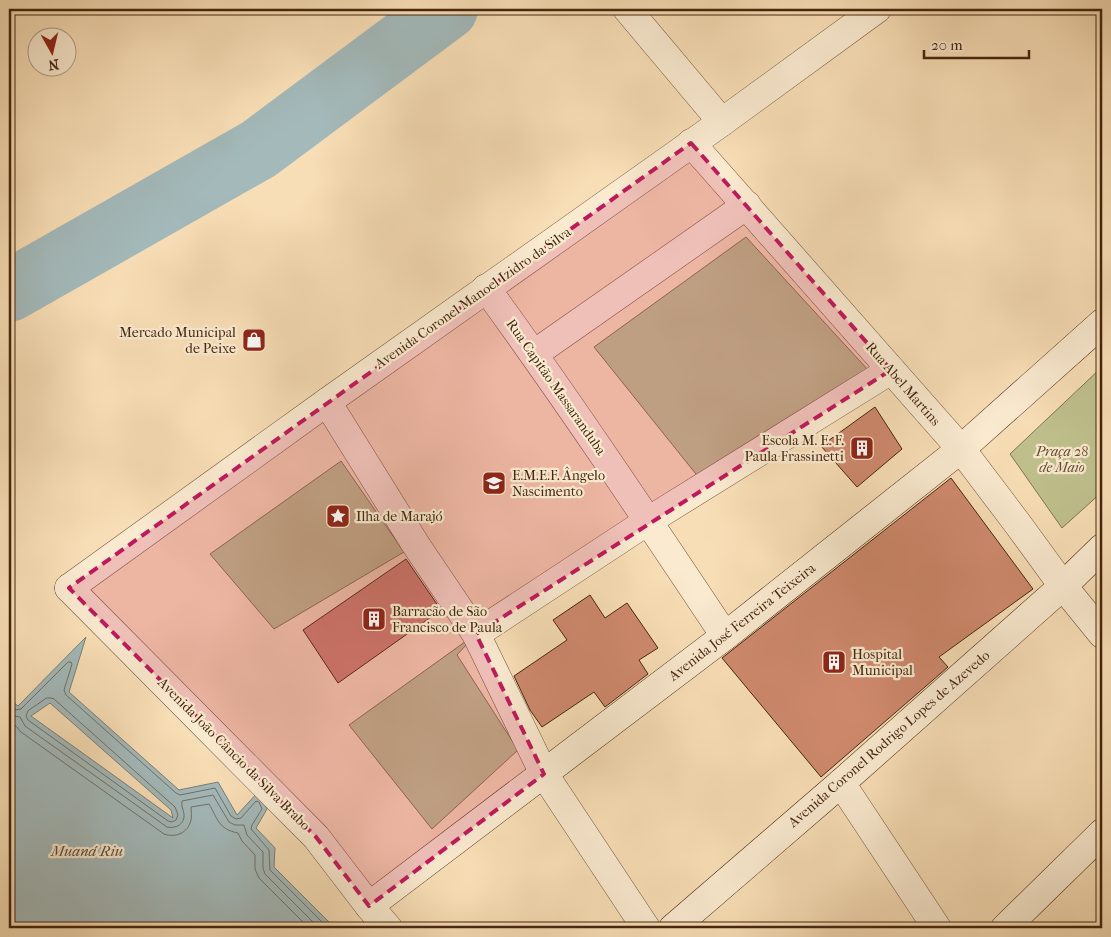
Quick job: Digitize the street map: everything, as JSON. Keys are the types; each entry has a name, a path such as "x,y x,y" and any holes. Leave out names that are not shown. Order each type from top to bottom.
{"street":[{"path":"627,9 722,122"},
{"name":"Avenida Coronel Manoel Izidro da Silva","path":"369,906 69,588 486,288 722,122 877,9"},
{"name":"Rua Abel Martins","path":"692,143 961,449 1063,586 1102,634"},
{"path":"534,354 747,205"},
{"name":"Rua Capitão Massaranduba","path":"486,288 534,354 725,636"},
{"name":"Avenida José Ferreira Teixeira","path":"369,906 725,636 961,449 1102,323"},
{"path":"476,634 648,521 890,370"},
{"path":"327,402 416,545 476,634 544,774 646,928"},
{"name":"Avenida Coronel Rodrigo Lopes de Azevedo","path":"673,928 841,783 1063,586 1102,548"},
{"path":"841,783 937,928"},
{"path":"1005,928 1102,833"},
{"path":"369,906 388,928"}],"highlighted area":[{"path":"691,143 891,370 476,634 544,774 369,906 316,837 69,588"}],"green space":[{"path":"746,237 869,371 708,489 594,347"},
{"name":"Praça 28 de Maio","path":"1102,367 1102,492 1062,528 1010,454"},
{"path":"341,461 404,552 274,629 210,554"},
{"path":"476,634 457,655 518,750 432,829 349,725"}],"water":[{"name":"Muaná Riu","path":"86,637 69,692 179,790 218,782 237,815 260,790 267,809 256,828 275,848 274,867 335,928 9,928 9,699 18,706","holes":["50,703 171,810 173,818 31,716"]}],"building":[{"name":"Escola M. E. F. Paula Frassinetti","path":"875,407 902,449 857,487 821,446"},
{"path":"951,478 1033,589 939,657 948,667 821,777 722,658"},
{"name":"Barracão de São Francisco de Paula","path":"406,559 441,610 338,683 303,630"},
{"path":"590,595 605,618 627,603 658,648 639,660 648,674 605,707 594,692 542,727 530,710 514,676 567,640 553,620"}],"waterway":[{"path":"9,291 259,149 447,9"}],"place":[{"name":"Mercado Municipal de Peixe","path":"254,340"},
{"name":"Escola M. E. F. Paula Frassinetti","path":"862,448"},
{"name":"E.M.E.F. Ângelo Nascimento","path":"494,483"},
{"name":"Ilha de Marajó","path":"338,516"},
{"name":"Barracão de São Francisco de Paula","path":"374,619"},
{"name":"Hospital Municipal","path":"834,662"}]}
